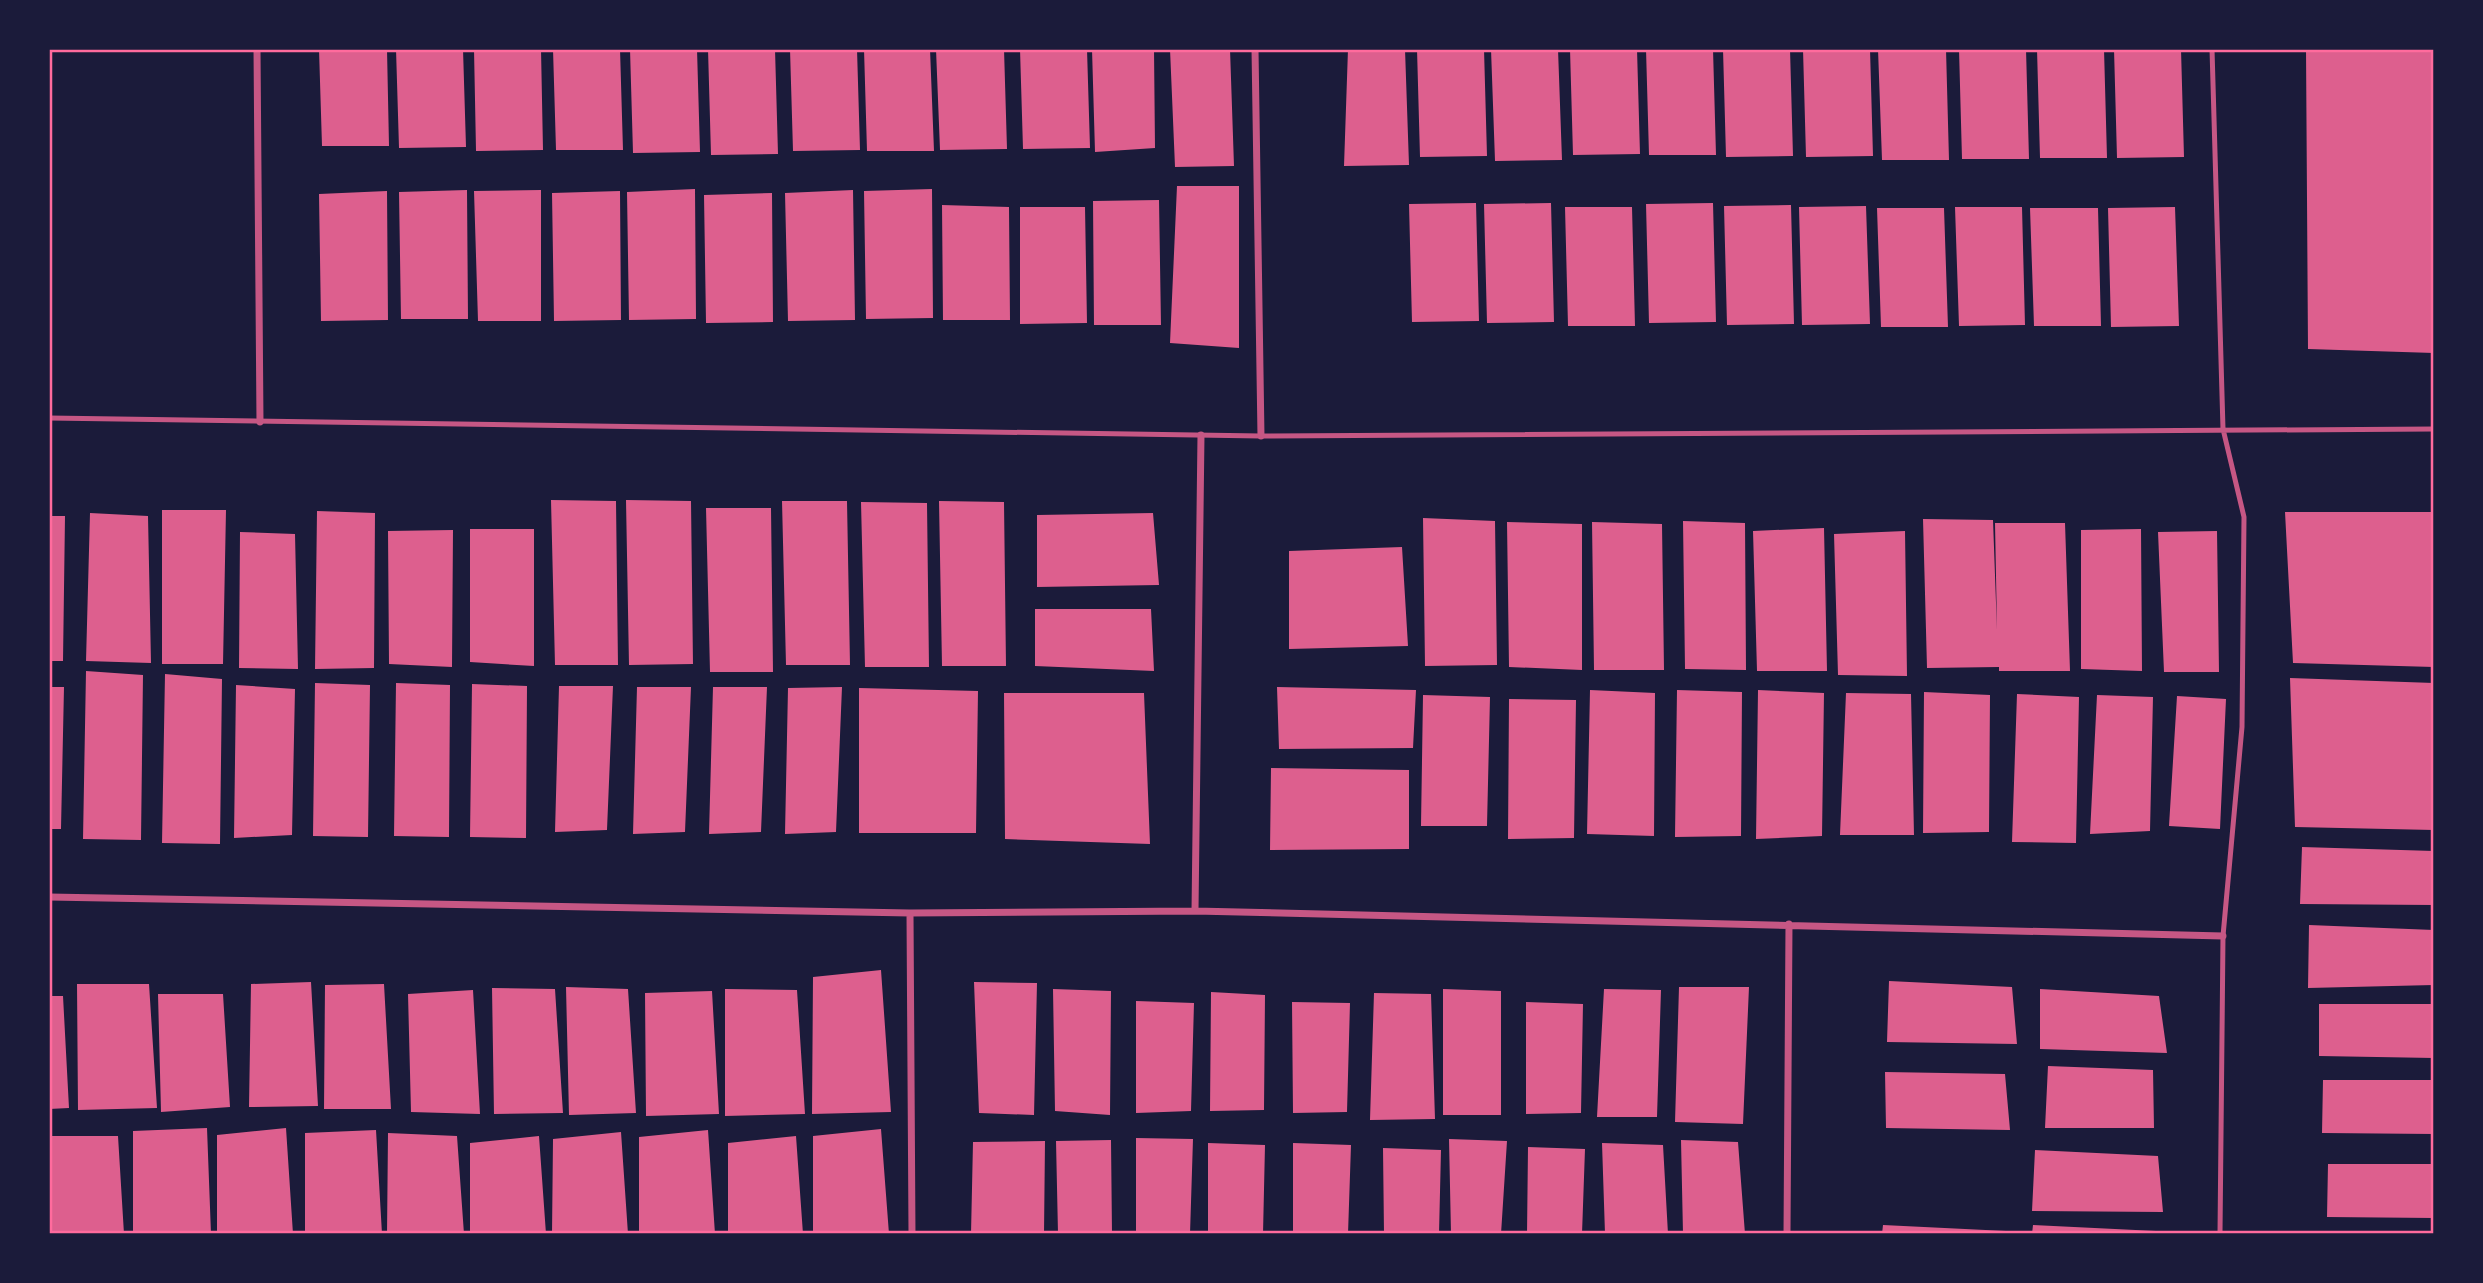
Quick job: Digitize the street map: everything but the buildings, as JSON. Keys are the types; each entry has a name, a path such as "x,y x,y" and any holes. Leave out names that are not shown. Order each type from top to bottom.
{"street":[{"path":"257,49 260,422"},
{"path":"1255,49 1261,436"},
{"path":"1195,911 1201,435"},
{"path":"49,897 910,914 1195,911 2223,936"},
{"path":"910,914 912,1234"},
{"path":"1787,1234 1789,924"}],"lane":[{"path":"2212,49 2223,429 2244,517 2242,727 2223,936 2220,1234"},
{"path":"49,418 1261,436 2434,429"}]}
